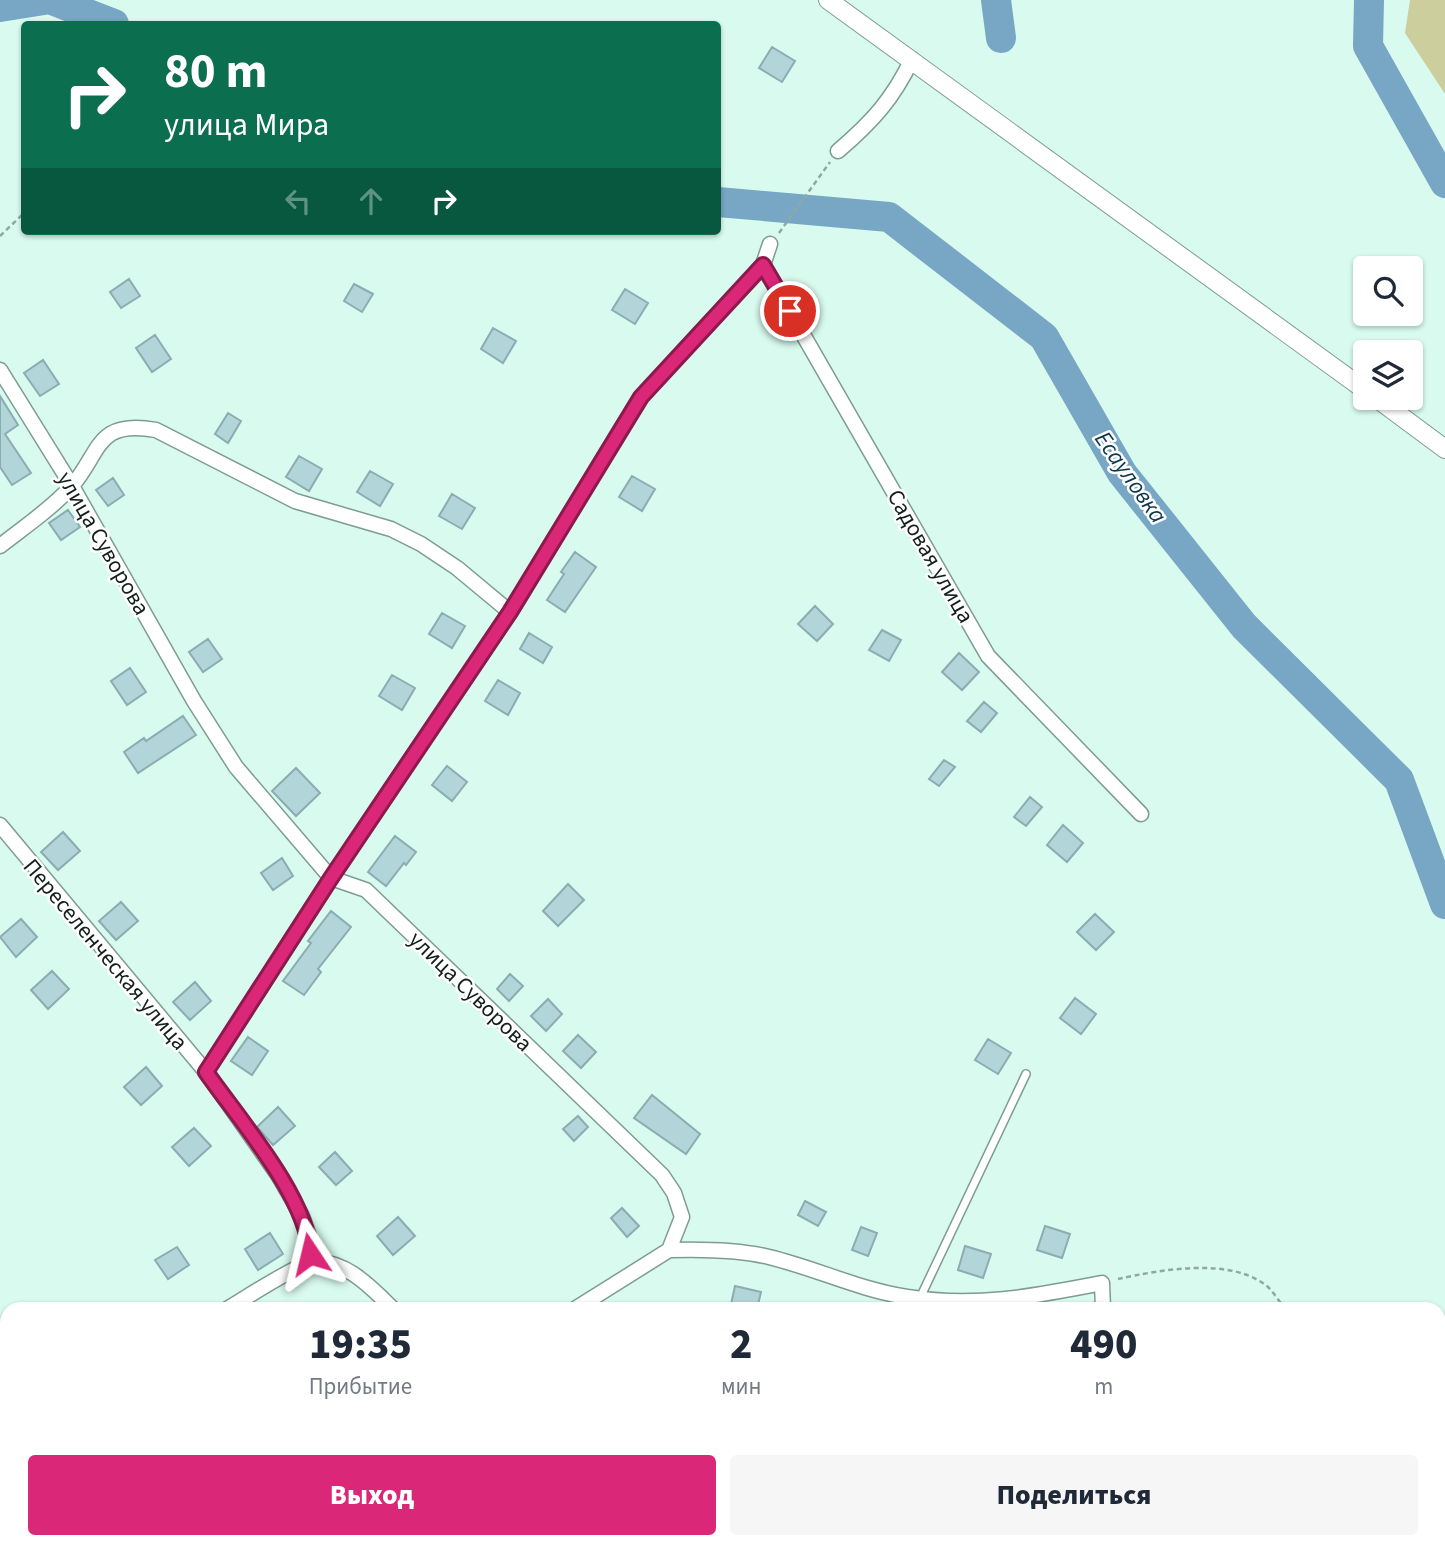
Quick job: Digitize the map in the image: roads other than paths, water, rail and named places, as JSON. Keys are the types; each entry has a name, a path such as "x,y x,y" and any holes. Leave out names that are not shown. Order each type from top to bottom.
{"street":[{"path":"828,0 1353,381"},
{"path":"838,151 869,125 897,91 912,60"},
{"path":"206,1072 331,878 510,612 641,397 763,265 771,244"},
{"name":"Садовая улица","path":"763,265 988,656 1141,814"},
{"name":"улица Суворова","path":"0,370 72,486 228,754 331,878 366,890 662,1175 674,1193 682,1217 669,1250"},
{"path":"1392,410 1445,449"},
{"path":"0,546 72,486 93,450 109,436 123,428 140,427 156,430 295,501 391,529 421,544 457,568 510,612"},
{"name":"Переселенческая улица","path":"0,825 206,1072 278,1175 302,1216 309,1236 308,1263"},
{"path":"586,1302 669,1250 768,1256 890,1294 944,1302 1007,1301 1102,1283 1102,1302"},
{"path":"239,1302 308,1263 325,1264 357,1276 385,1302"}],"lane":[{"path":"920,1299 1026,1074"}],"waterway":[{"name":"Есауловка","path":"0,7 44,0"},
{"name":"Есауловка","path":"52,0 106,21"},
{"name":"Есауловка","path":"996,0 1001,38"},
{"name":"Есауловка","path":"1369,0 1368,46 1445,183"},
{"name":"Есауловка","path":"721,202 889,217 1044,337 1122,473 1244,626 1399,780 1445,904"}]}
